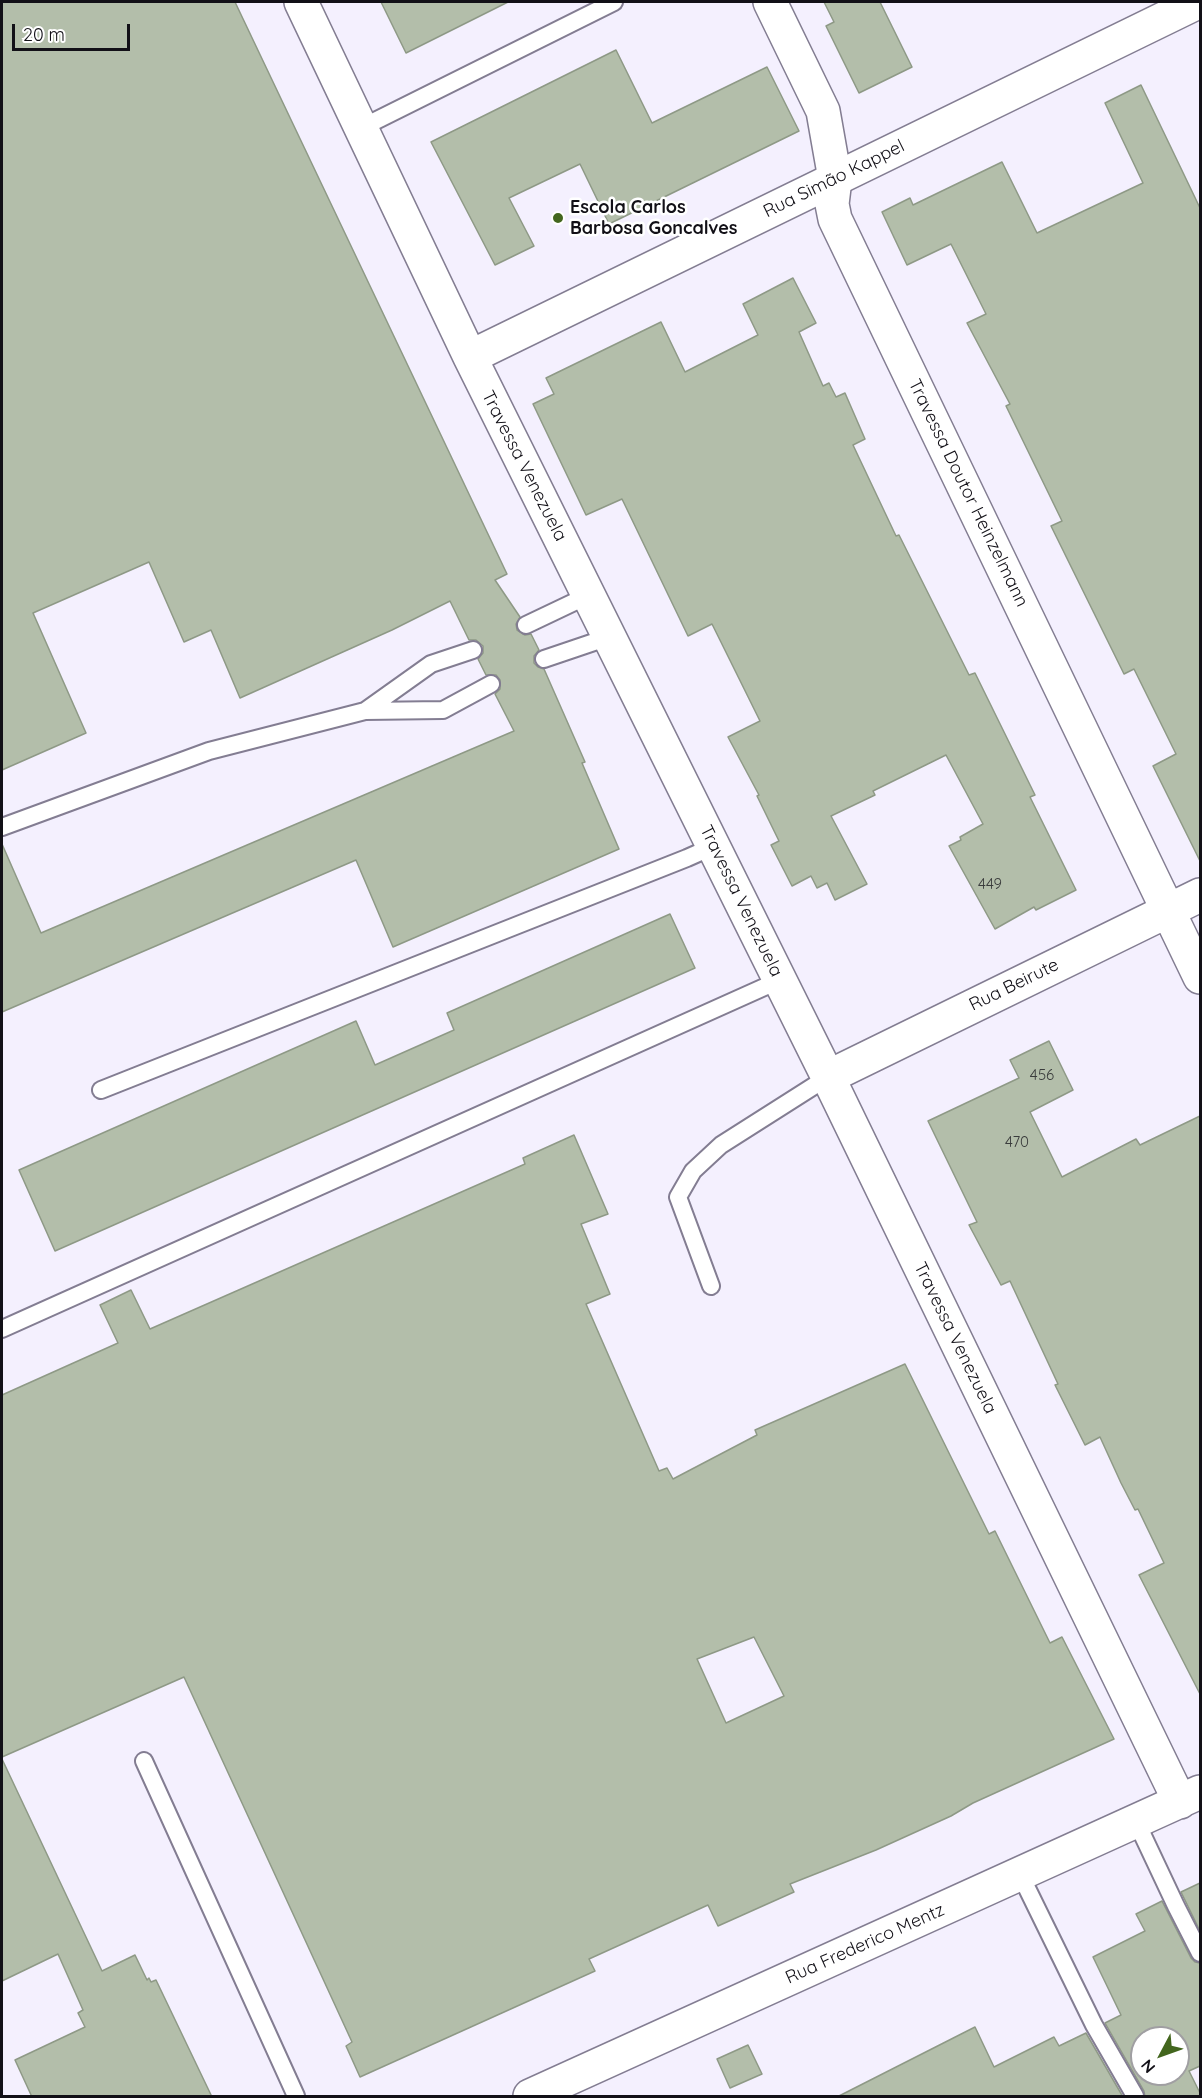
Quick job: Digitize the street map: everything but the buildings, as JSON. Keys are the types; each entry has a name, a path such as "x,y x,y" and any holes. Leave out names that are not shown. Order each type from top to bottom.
{"street":[{"name":"Travessa Venezuela","path":"301,2 470,357 1190,1797"},
{"name":"Travessa Doutor Heinzelmann","path":"770,2 823,111 835,179 832,204 835,219 1200,977"},
{"name":"Rua Simão Kappel","path":"470,357 1198,2"},
{"name":"Rua Beirute","path":"828,1077 1200,895"},
{"name":"Rua Frederico Mentz","path":"530,2097 568,2089 1020,1874 1190,1797"}],"lane":[{"path":"361,128 614,2"},
{"path":"526,625 589,595"},
{"path":"544,659 609,637"},
{"path":"365,711 431,664 473,650"},
{"path":"2,827 208,752 365,711 443,710 491,684"},
{"path":"101,1090 714,846"},
{"path":"2,1329 780,980"},
{"path":"711,1286 678,1197 693,1172 721,1145 828,1077"},
{"path":"144,1761 296,2097"},
{"path":"1136,1821 1200,1953"},
{"path":"1020,1874 1094,2025 1135,2097"}],"place":[{"name":"Escola Carlos Barbosa Goncalves","path":"558,218"}]}
